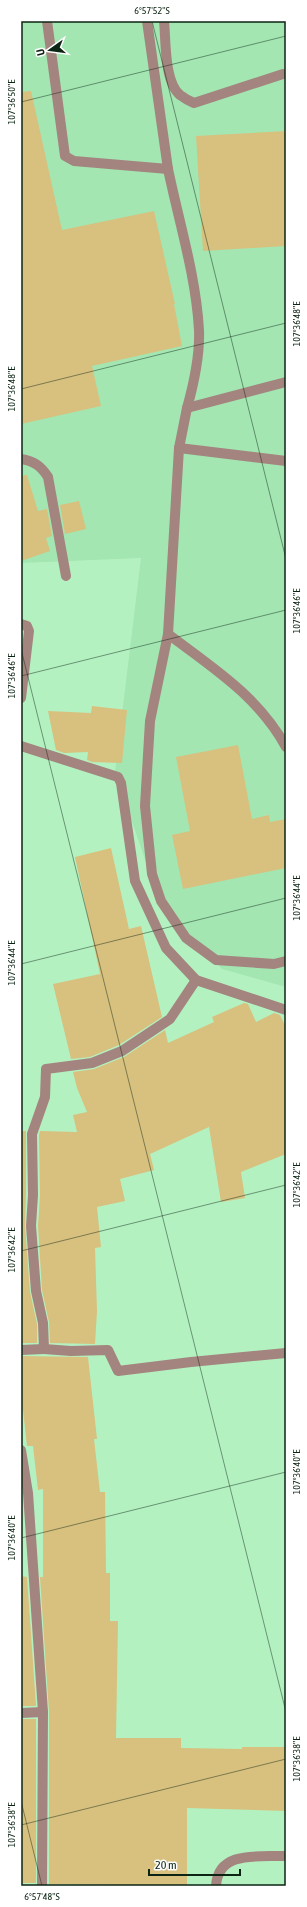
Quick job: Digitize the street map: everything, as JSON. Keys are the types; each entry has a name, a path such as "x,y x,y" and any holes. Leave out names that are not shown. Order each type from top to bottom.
{"street":[{"path":"47,21 65,156 74,161 168,169"},
{"path":"147,21 168,169 196,296 199,332 195,377 187,408 180,448 168,634 150,721 145,806 152,874 161,901 186,938 216,960 274,964 286,961"},
{"path":"164,21 168,68 172,82 179,95 194,103 283,74"},
{"path":"187,408 286,382"},
{"path":"180,448 286,461"},
{"path":"21,459 29,460 41,467 48,477 66,576"},
{"path":"21,624 27,626 29,631 21,698"},
{"path":"168,634 224,674 266,716 286,747"},
{"path":"21,746 118,777 121,783 135,881 166,948 196,980 286,1010"},
{"path":"44,1349 43,1323 36,1291 31,1226 33,1195 32,1134 45,1097 46,1069 92,1063 122,1051 170,1019 196,980"},
{"path":"21,1350 108,1350 118,1371 286,1353"},
{"path":"21,1450 28,1493 43,1712 42,1886"},
{"path":"21,1712 43,1712"},
{"path":"216,1886 216,1875 225,1864 241,1857 286,1856"}],"shaded area":[{"path":"21,21 286,21 286,987 222,969 160,903 115,772 141,558 21,563"}],"building":[{"path":"31,91 62,230 154,211 175,304 182,346 92,366 101,406 21,424 21,92"},
{"path":"286,131 286,246 203,251 196,136"},
{"path":"27,475 38,511 47,509 52,536 46,538 50,551 21,561 21,476"},
{"path":"79,501 86,529 65,534 60,505"},
{"path":"92,706 127,710 122,763 92,762 87,760 88,752 64,753 56,750 48,711 91,713"},
{"path":"238,745 252,819 269,815 270,822 286,819 286,868 183,889 172,835 190,831 176,757"},
{"path":"111,848 129,929 141,926 162,1017 119,1045 90,1057 71,1059 53,984 100,974 75,857"},
{"path":"244,1003 248,1004 256,1022 274,1013 280,1015 286,1027 286,1154 241,1172 245,1198 221,1202 209,1127 150,1154 154,1170 120,1179 125,1201 97,1207 101,1247 95,1248 97,1311 95,1344 50,1343 49,1322 42,1290 38,1226 40,1195 39,1135 40,1131 77,1132 73,1115 87,1112 77,1088 73,1072 94,1069 124,1057 165,1030 168,1043 214,1022 212,1017"},
{"path":"21,1131 26,1131 25,1226 30,1292 37,1324 37,1343 21,1343"},
{"path":"21,1356 88,1357 97,1439 94,1439 100,1492 105,1492 106,1573 110,1573 110,1621 118,1621 116,1738 181,1738 181,1748 242,1749 242,1747 286,1747 286,1811 187,1808 187,1886 49,1884 49,1712 40,1577 43,1577 43,1489 38,1490 33,1446 27,1446 23,1410 21,1410"},
{"path":"21,1576 27,1577 36,1706 21,1706"},
{"path":"21,1719 36,1719 36,1883 21,1883"}]}
